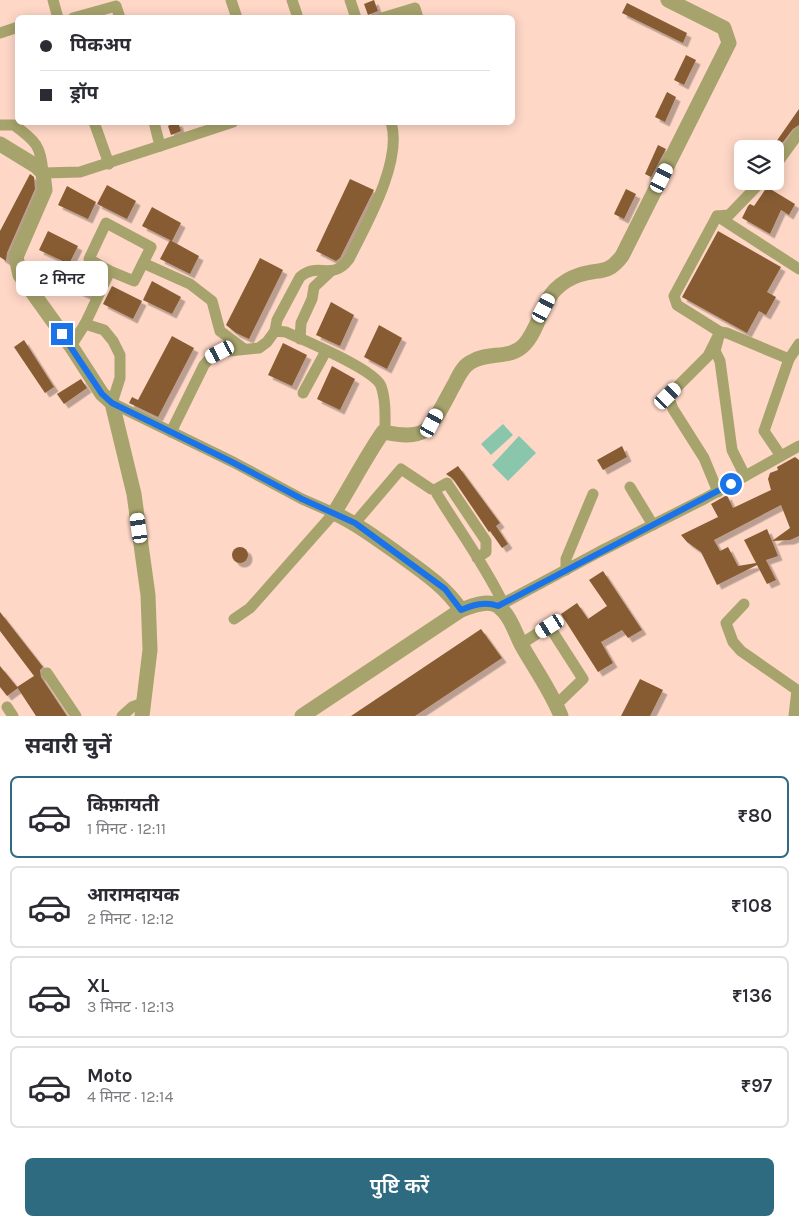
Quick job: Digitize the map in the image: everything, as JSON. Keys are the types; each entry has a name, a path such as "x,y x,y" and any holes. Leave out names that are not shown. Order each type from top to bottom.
{"street":[{"path":"53,0 57,15"},
{"path":"231,0 236,15"},
{"path":"292,0 297,15"},
{"path":"350,0 355,15"},
{"path":"234,619 250,608 334,513 369,452 383,432 410,434 425,431 432,423 462,370 470,362 482,356 518,351 526,343 554,291 559,286 580,274 601,272 614,266 622,256 729,43 724,28 668,0"},
{"path":"84,15 116,6 119,15"},
{"path":"393,15 415,9"},
{"path":"0,33 15,28"},
{"path":"0,125 14,125 34,142 42,156 45,190 16,257 20,275 71,346 102,394 112,403 302,499 355,523 445,589 461,610"},
{"path":"95,125 109,164"},
{"path":"155,125 160,146"},
{"path":"171,432 204,365 211,357 220,352 259,348 267,342 275,331 277,320 300,277 305,272 313,270 336,271 344,267 381,194 391,159 394,133 392,125"},
{"path":"0,144 36,166 43,173 80,172 109,164 214,126"},
{"path":"784,154 799,133"},
{"path":"717,216 729,215 753,190"},
{"path":"717,216 799,269"},
{"path":"717,216 674,296 677,306 720,332 727,333 789,359"},
{"path":"106,223 151,247 134,281 110,271 89,259 106,223"},
{"path":"143,263 190,284 212,300 220,331 244,349"},
{"path":"71,346 85,324 110,271"},
{"path":"300,338 301,323 312,299 314,287 331,271"},
{"path":"85,324 104,330 113,341 120,355 120,378 112,403 134,494 148,594 150,650 143,709 132,708 122,716"},
{"path":"275,331 286,332 300,338 369,372 380,384 385,407 385,433"},
{"path":"720,332 716,351 720,361 732,450 745,476"},
{"path":"718,492 704,458 673,409 668,396 708,356 720,332"},
{"path":"781,456 764,431 789,359 799,344"},
{"path":"303,393 326,351"},
{"path":"302,716 461,610 475,604 501,605 718,492 799,446"},
{"path":"355,523 401,469 431,489"},
{"path":"476,558 486,552 486,541 447,483 436,489 437,494 476,558 513,625 521,644 559,710 583,679 550,626 521,644"},
{"path":"630,487 653,525"},
{"path":"566,570 566,559 593,494"},
{"path":"744,604 726,623 733,642 741,651 796,690 794,716"},
{"path":"47,673 75,716"}],"green space":[{"path":"503,424 513,435 491,455 481,444"},
{"path":"519,436 536,453 508,481 492,465"}],"building":[{"path":"374,0 378,11 368,15 364,4"},
{"path":"627,3 687,33 683,43 622,13"},
{"path":"686,55 696,60 684,85 674,80"},
{"path":"667,92 676,97 665,122 655,117"},
{"path":"799,109 799,125 793,129 784,141 777,140"},
{"path":"179,125 181,131 171,135 168,126"},
{"path":"658,145 666,149 651,177 645,174"},
{"path":"30,174 34,177 35,189 7,253 6,261 0,257 0,231"},
{"path":"350,179 374,190 340,258 336,261 316,251"},
{"path":"107,185 136,201 127,219 97,204"},
{"path":"67,186 96,202 88,219 58,205"},
{"path":"626,189 636,194 624,219 614,214"},
{"path":"765,190 772,190 795,204 789,215 781,210 770,234 742,218 750,204 754,206"},
{"path":"152,207 181,223 172,241 142,226"},
{"path":"48,231 78,246 69,264 39,250"},
{"path":"718,231 781,267 767,292 776,297 766,315 759,311 747,333 682,297"},
{"path":"170,240 199,256 190,274 160,259"},
{"path":"260,258 283,270 249,339 236,333 226,325"},
{"path":"68,263 97,279 88,296 58,282"},
{"path":"152,281 181,297 172,314 143,300"},
{"path":"112,286 142,301 133,319 103,304"},
{"path":"331,302 354,315 340,346 316,335"},
{"path":"379,325 402,338 387,369 364,357"},
{"path":"172,336 194,348 158,417 129,403 132,397 138,400"},
{"path":"24,340 54,387 45,393 14,347"},
{"path":"283,343 307,355 292,386 268,375"},
{"path":"332,366 355,379 340,410 317,399"},
{"path":"81,379 87,388 64,404 57,394"},
{"path":"622,446 627,457 603,470 597,460"},
{"path":"795,457 799,460 799,536 790,540 772,541 778,556 766,560 776,580 767,584 757,565 717,585 701,552 681,535 718,517 711,504 727,495 733,508 771,490 768,479 770,473 778,470 777,467","holes":["781,505 790,528 772,541 767,529 744,540 756,563 738,566 728,547 720,551 714,540"]},
{"path":"458,466 500,523 496,526 508,544 502,548 453,479 446,474"},
{"path":"237,547 243,547 248,552 246,561 237,563 232,558 232,552"},
{"path":"603,571 642,630 628,638 622,630 601,642 613,663 598,672 561,614 577,603 588,619 607,606 589,580"},
{"path":"0,612 43,667 40,670 41,677 67,716 36,716 17,687 34,676 0,631"},
{"path":"481,629 502,658 415,716 351,716"},
{"path":"0,666 18,688 7,696 0,687"},
{"path":"640,679 663,690 650,716 621,716"}],"route":[{"path":"62,334 102,394 112,403 302,499 355,523 445,589 461,610 475,604 498,606 731,484"}]}
